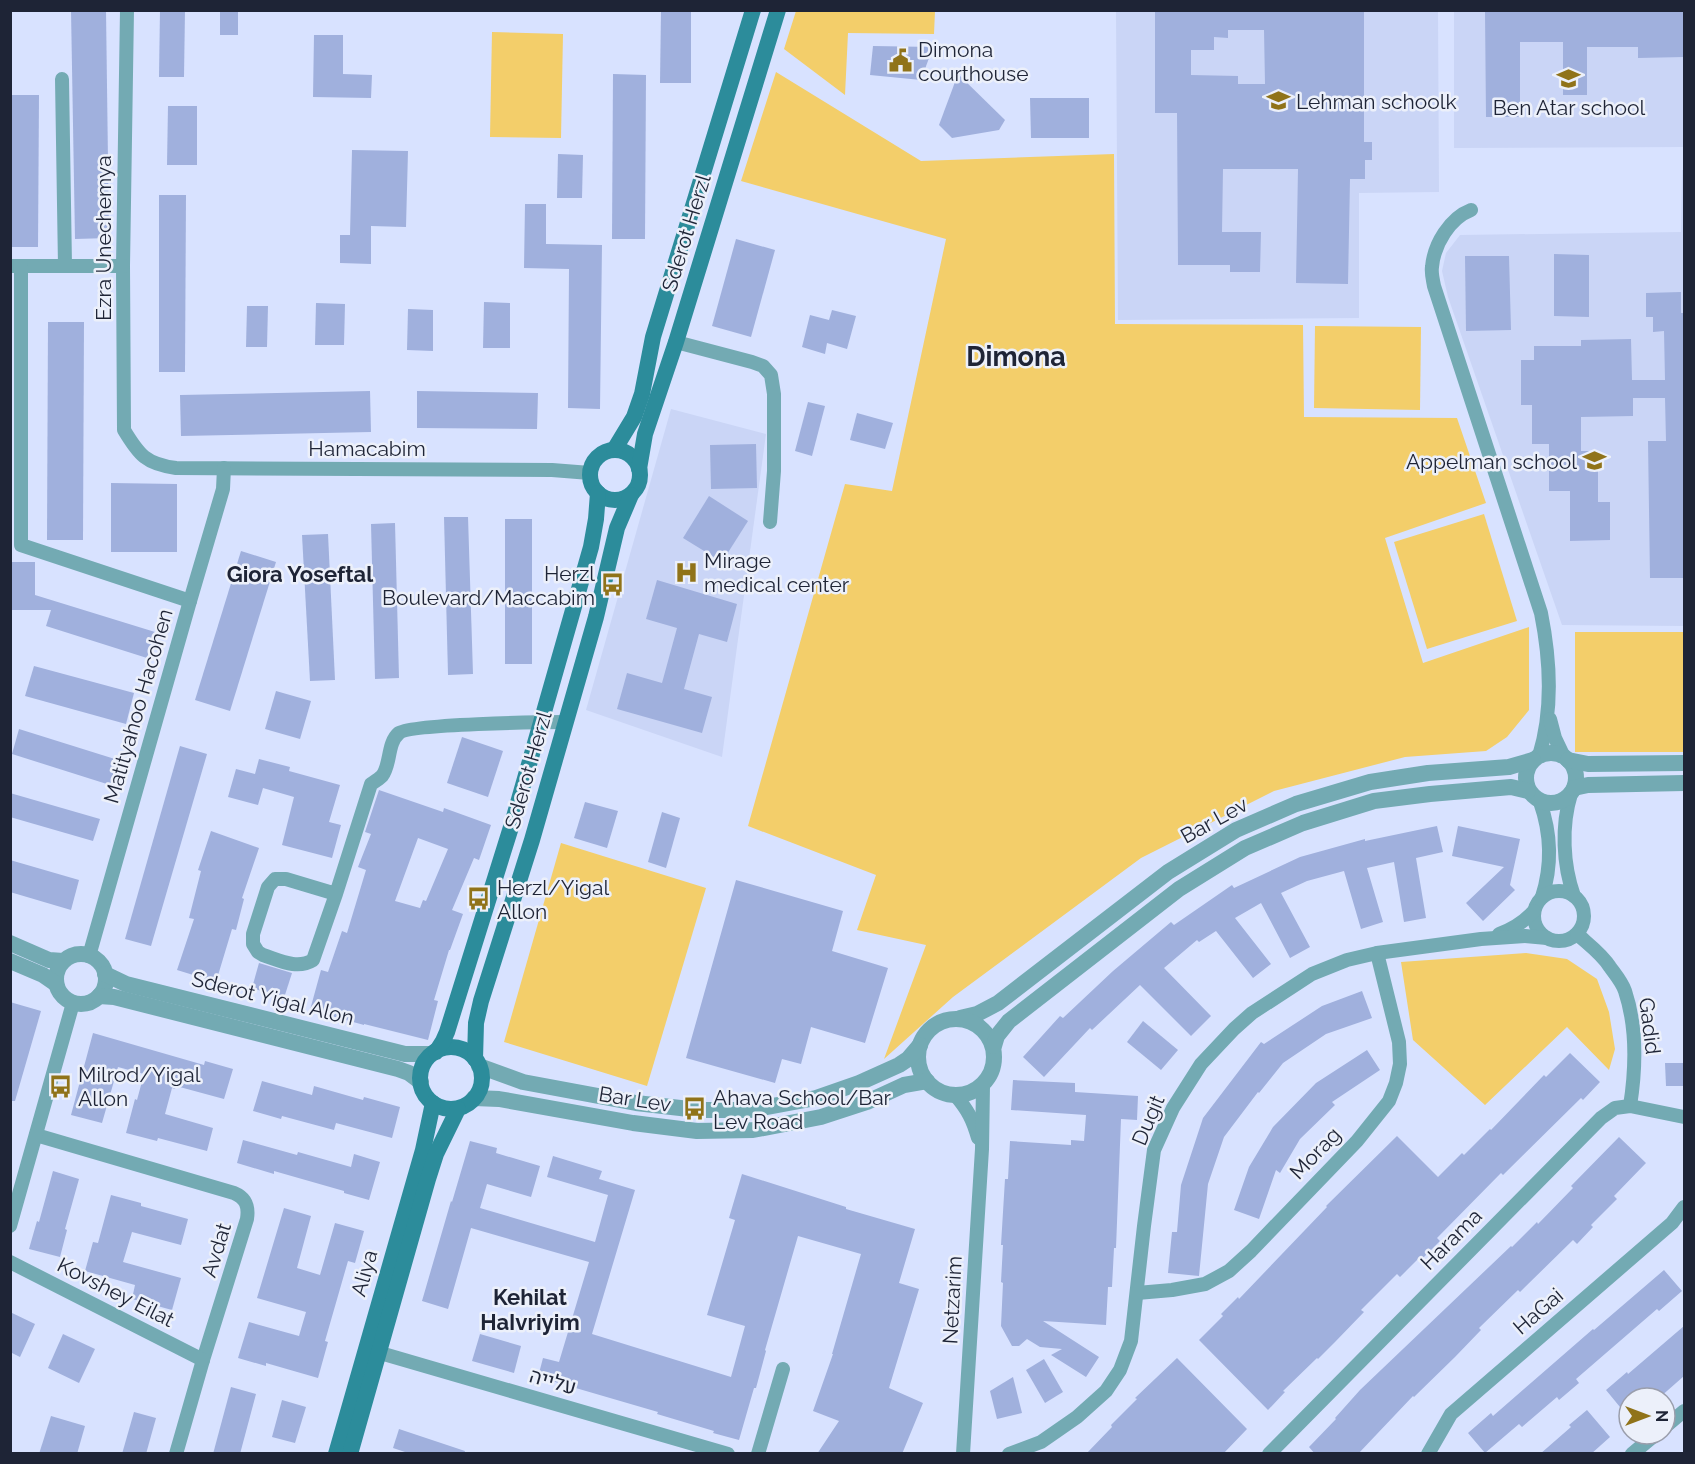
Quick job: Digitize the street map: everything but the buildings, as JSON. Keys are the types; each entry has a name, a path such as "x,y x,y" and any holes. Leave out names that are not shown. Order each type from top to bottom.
{"main road":[{"name":"Sderot Herzl","path":"614,450 634,417 642,394 653,337 753,10"},
{"name":"Sderot Herzl","path":"639,469 645,434 676,342 778,10"},
{"path":"614,450 630,455 636,461 639,469 639,483 631,495 618,500 610,500 598,494 590,480 595,459 614,450"},
{"name":"Sderot Herzl","path":"434,1053 447,1032 512,824 591,547 598,494"},
{"name":"Sderot Herzl","path":"477,1063 475,1030 481,1001 532,840 596,617 617,528 631,495"},
{"path":"444,1048 461,1049 469,1053 477,1063 482,1077 481,1086 474,1098 466,1105 458,1109 449,1109 433,1103 425,1095 420,1082 423,1066 434,1053 444,1048"},
{"name":"Aliya","path":"351,1454 373,1350 433,1103"},
{"name":"Aliya","path":"336,1454 373,1350 436,1154 458,1109"}],"street":[{"name":"Ezra Unechemya","path":"127,10 123,266 124,430 134,446 146,458"},
{"path":"62,79 65,266"},
{"path":"1471,210 1460,214 1438,244 1433,259 1432,276 1541,613 1547,658 1548,711 1545,734 1536,758 1528,767 1525,775 1526,783 1546,818 1549,860 1542,897 1534,911 1534,919 1541,934 1555,941 1563,941 1577,934 1584,919 1584,910 1580,902 1567,892 1550,892 1542,897"},
{"path":"123,266 16,266 21,545 190,600"},
{"path":"676,342 752,362 763,366 771,375 774,394 774,471 770,522"},
{"name":"Hamacabim","path":"146,458 158,466 176,468 552,470 590,473"},
{"name":"Matityahoo Hacohen","path":"89,956 223,489 224,468"},
{"path":"1548,711 1555,738 1566,759 1575,770 1576,778 1566,822 1565,854 1569,882 1574,896"},
{"path":"336,894 286,879 276,879 268,887 253,934 253,944 258,952 297,966 306,965 313,960 336,894 370,784 383,775 395,737 401,731 565,722"},
{"path":"1536,758 1548,753 1588,764 1684,763"},
{"name":"Bar Lev","path":"960,1018 977,1014 998,1003 1168,872 1236,830 1296,804 1370,782 1428,773 1509,767 1536,758"},
{"path":"1534,796 1548,804 1556,804 1564,800 1572,791 1588,784 1684,783"},
{"name":"Bar Lev","path":"994,1046 997,1036 1009,1021 1179,889 1245,848 1303,823 1374,801 1510,787 1534,796"},
{"name":"Dugit","path":"1481,939 1509,930 1527,919 1534,911"},
{"name":"Gadid","path":"1577,934 1609,964 1624,988 1631,1016 1635,1051 1630,1106"},
{"name":"Dugit","path":"1010,1454 1041,1442 1077,1418 1106,1391 1120,1370 1131,1341 1154,1150 1173,1108 1201,1064 1234,1029 1252,1013 1312,974 1347,960 1481,939 1525,936 1547,938"},
{"path":"10,943 49,960 63,961"},
{"path":"78,954 89,956 99,963 105,974 104,987 99,996 87,1003 73,1003 64,997 56,984 58,968 70,957 78,954"},
{"name":"Morag","path":"1137,1293 1205,1284 1229,1271 1357,1140 1389,1101 1400,1064 1399,1042 1377,954"},
{"path":"10,961 43,975 56,984"},
{"name":"Sderot Yigal Alon","path":"105,974 126,984 405,1054 434,1053"},
{"name":"Sderot Yigal Alon","path":"99,996 114,997 398,1069 409,1073 420,1082"},
{"path":"10,1226 73,1003"},
{"path":"960,1018 978,1024 988,1034 994,1046 995,1059 992,1072 983,1084 974,1092 955,1095 938,1091 922,1074 918,1062 922,1038 930,1028 940,1022 960,1018"},
{"name":"Bar Lev","path":"477,1063 523,1082 636,1103 698,1110 751,1110 816,1098 859,1083 899,1065 908,1059 920,1045"},
{"name":"Bar Lev","path":"474,1098 499,1099 633,1123 697,1131 753,1130 821,1117 867,1102 904,1085 927,1081"},
{"name":"Netzarim","path":"963,1454 982,1149 983,1084"},
{"name":"Netzarim","path":"955,1095 973,1119 982,1149"},
{"path":"1630,1106 1684,1117"},
{"name":"Harama","path":"1269,1454 1601,1118 1615,1108 1630,1106"},
{"name":"Avdat","path":"36,1135 225,1190 240,1195 244,1199 248,1210 247,1219 176,1454"},
{"name":"HaGai","path":"1428,1454 1451,1414 1672,1222 1684,1207"},
{"name":"Kovshey Eilat","path":"10,1262 203,1360"},
{"name":"עלייה","path":"373,1350 728,1454"},
{"path":"759,1454 783,1369"}],"shaded area":[{"path":"796,11 935,11 934,34 848,33 845,95 784,49"},
{"name":"Lehman schoolk","path":"1116,11 1438,11 1439,192 1359,193 1359,318 1118,320"},
{"name":"Ben Atar school","path":"1454,11 1684,11 1684,147 1454,148"},
{"path":"492,32 563,34 561,138 490,137"},
{"path":"776,72 921,161 1114,154 1115,324 1303,325 1304,417 1457,418 1486,503 1385,538 1423,663 1529,627 1529,710 1507,737 1486,751 1405,757 1274,791 1141,858 953,997 884,1059 926,945 857,930 876,875 748,826 845,484 892,491 946,239 741,181"},
{"name":"Appelman school","path":"1682,170 1684,170 1684,626 1562,625 1448,297 1442,271 1446,253 1460,235 1681,232"},
{"path":"1315,326 1421,327 1420,410 1314,408"},
{"name":"Mirage medical center","path":"671,409 766,434 722,757 586,710"},
{"path":"1484,514 1517,621 1427,649 1394,542"},
{"path":"1575,632 1684,632 1684,752 1575,752"},
{"path":"561,843 706,888 647,1086 504,1042"},
{"path":"1526,953 1567,959 1597,979 1609,1012 1615,1049 1609,1070 1567,1027 1485,1105 1413,1040 1401,962"}],"place":[{"name":"Dimona courthouse","path":"900,61"},
{"name":"Ben Atar school","path":"1569,79"},
{"name":"Lehman schoolk","path":"1278,101"},
{"name":"Appelman school","path":"1595,461"},
{"name":"Mirage medical center","path":"686,572"},
{"name":"Herzl Boulevard/Maccabim","path":"613,585"},
{"name":"Herzl/Yigal Allon","path":"479,899"},
{"name":"Milrod/Yigal Allon","path":"60,1086"},
{"name":"Ahava School/Bar Lev Road","path":"695,1109"}],"district":[{"name":"Dimona","path":"1016,356"},
{"name":"Giora Yoseftal","path":"300,574"},
{"name":"Kehilat HaIvriyim","path":"530,1310"}]}
